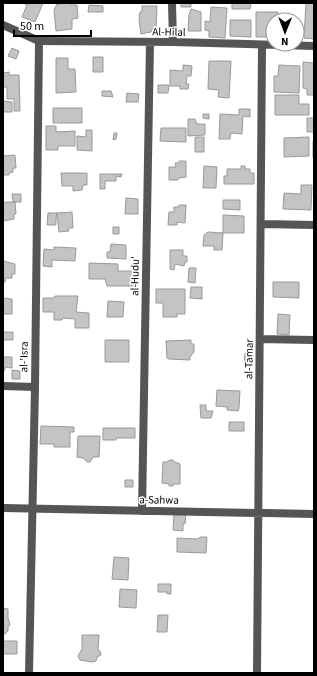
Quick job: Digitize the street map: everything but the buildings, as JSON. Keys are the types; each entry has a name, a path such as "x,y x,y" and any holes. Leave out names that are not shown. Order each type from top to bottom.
{"street":[{"path":"172,3 173,42"},
{"name":"Al-Hilal","path":"3,25 39,41 173,42 314,46"},
{"name":"al-'Isra","path":"29,673 35,387 39,41"},
{"name":"al-Hudu'","path":"142,511 150,42"},
{"name":"al-Tamar","path":"257,673 262,224 262,45"},
{"path":"262,224 314,225"},
{"path":"260,339 314,340"},
{"path":"3,386 35,387"},
{"name":"a-Sahwa","path":"3,508 314,514"}]}
